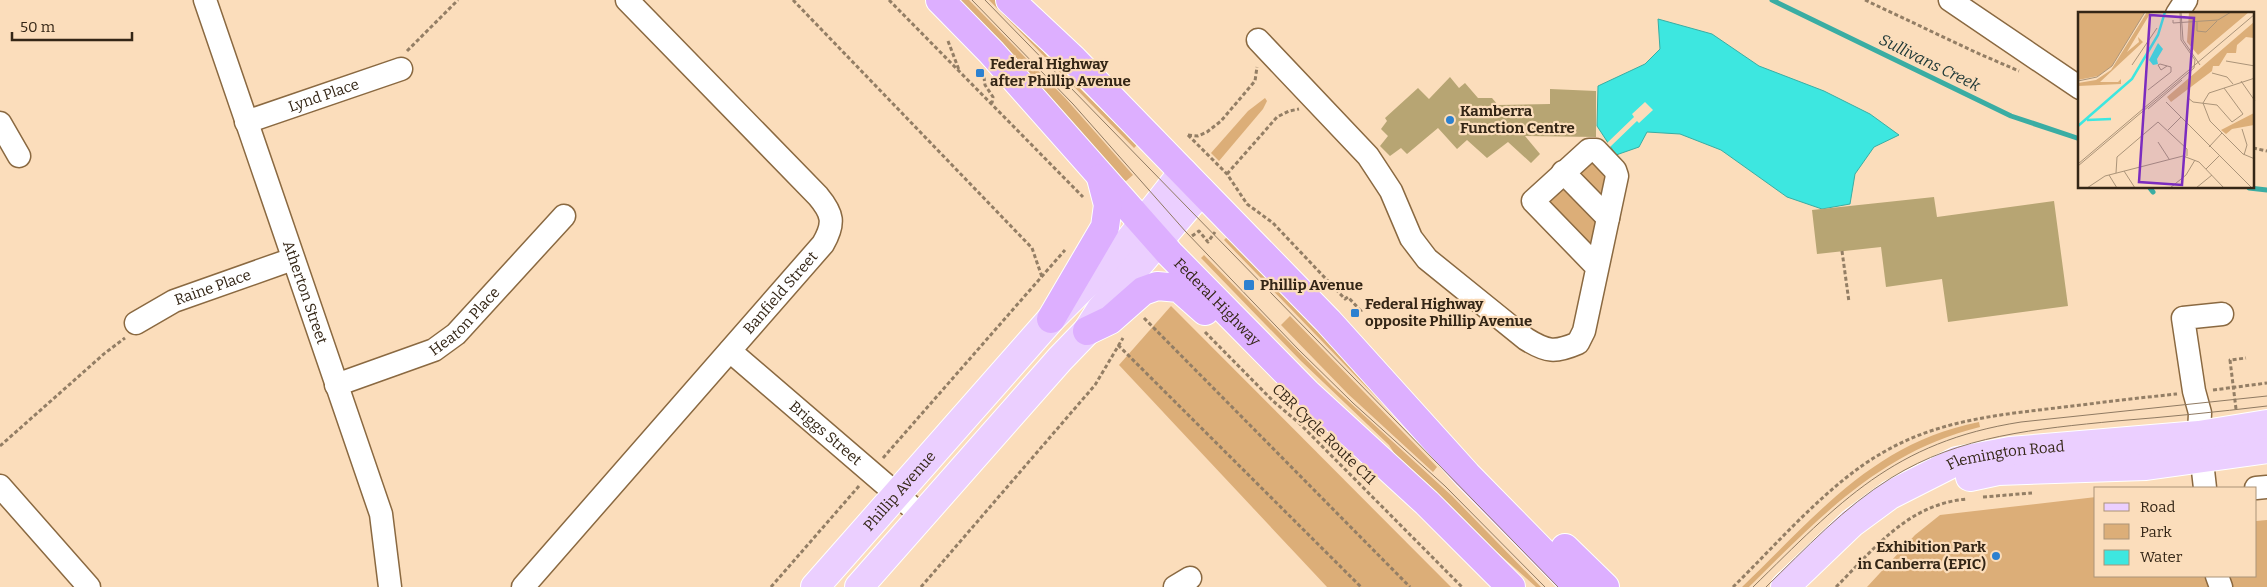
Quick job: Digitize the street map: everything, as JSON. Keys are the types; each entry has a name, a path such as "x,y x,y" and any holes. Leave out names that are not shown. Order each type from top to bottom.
{"highway":[{"name":"Federal Highway","path":"940,0 991,52 1092,187 1151,232 1306,393 1427,502 1511,587"},
{"path":"1010,0 1073,59 1328,321 1493,502 1577,587"},
{"path":"1051,319 1105,227 1108,205 1092,187"},
{"path":"1087,331 1110,320 1134,296 1147,288 1157,286 1175,287 1192,297 1271,380 1290,390 1306,393"},
{"path":"1493,502 1539,523 1604,587"}],"main road":[{"name":"Phillip Avenue","path":"859,587 1060,359 1087,331 1151,232 1192,182"},
{"name":"Phillip Avenue","path":"816,587 1051,319 1128,242 1151,232"},
{"name":"Flemington Road","path":"1805,587 1856,536 1898,506 1914,497 1966,478 1998,471 2146,466 2205,450 2267,424"},
{"name":"Flemington Road","path":"1785,587 1852,523 1890,494 1957,461 2010,451 2267,449"}],"street":[{"name":"Atherton Street","path":"205,0 381,514 390,587"},
{"name":"Banfield Street","path":"523,587 823,244 831,230 830,211 818,196 627,0"},
{"path":"1950,0 2074,81"},
{"path":"2178,12 2186,0"},
{"path":"1258,50 1368,156 1391,191 1410,238 1427,259 1526,339 1539,347 1560,350 1578,343 1584,331 1618,176 1615,170 1596,150 1589,150 1532,201 1598,267"},
{"name":"Lynd Place","path":"246,122 401,69"},
{"path":"0,123 19,156"},
{"path":"1563,172 1608,218"},
{"name":"Heaton Place","path":"336,385 434,350 456,334 564,216"},
{"name":"Raine Place","path":"136,324 174,301 293,259"},
{"path":"2205,487 2205,450 2183,318 2222,314"},
{"name":"Briggs Street","path":"730,351 922,516"},
{"path":"2205,450 2220,487"},
{"path":"0,486 89,587"}],"path":[{"path":"401,69 408,49 458,0"},
{"path":"794,0 1032,248 1042,277"},
{"path":"889,0 992,103 1092,187"},
{"path":"1865,0 2025,74"},
{"path":"1258,50 1255,81 1208,132 1198,136 1188,135 1227,174 1247,204 1273,223 1345,299 1348,297 1361,311 1357,316"},
{"path":"980,73 985,78 985,85 993,96 992,103"},
{"path":"1227,174 1277,117 1289,111 1303,110"},
{"path":"2254,148 2267,151"},
{"path":"771,587 1067,248"},
{"path":"1842,251 1849,302"},
{"path":"1142,316 1410,587"},
{"path":"0,446 105,353 122,341 136,324"},
{"name":"CBR Cycle Route C11","path":"1200,327 1273,400 1299,423 1462,587"},
{"path":"921,587 1096,385 1118,345 1361,587"},
{"path":"2230,360 2246,358"},
{"path":"1978,498 2035,493"},
{"path":"1836,587 1897,527 1916,513 1968,499"}],"green space":[{"path":"956,0 969,0 1066,99 1133,175 1126,181 1121,179"},
{"path":"989,0 1000,0 1047,56 1137,145 1134,148"},
{"path":"1265,98 1267,101 1263,109 1219,161 1211,153 1248,111"},
{"path":"1591,160 1605,166 1606,201 1578,172"},
{"path":"1564,189 1594,218 1596,224 1591,253 1549,201 1558,190"},
{"path":"1229,235 1238,240 1439,462 1224,240"},
{"path":"1204,255 1332,386 1452,496 1541,587 1536,587 1406,471 1389,445 1301,361 1201,258"},
{"path":"1171,306 1451,587 1327,587 1119,365"},
{"path":"1290,316 1437,467 1433,472 1348,394 1281,325"},
{"path":"1979,422 1980,427 1945,438 1912,452 1882,470 1827,512 1749,587 1742,587 1822,509 1877,465 1908,447 1941,432"},
{"name":"Exhibition Park in Canberra (EPIC)","path":"2094,497 2094,577 2257,577 2257,521 2267,520 2267,587 1867,587 1915,535 1940,515"}],"water":[{"path":"1658,19 1712,34 1759,66 1824,91 1870,114 1899,135 1874,147 1855,174 1850,204 1822,209 1787,197 1721,150 1680,134 1647,132 1639,147 1616,155 1597,126 1598,86 1645,64 1660,49"}],"pier":[{"path":"1645,102 1653,110 1639,123 1637,121 1610,147 1607,143 1634,117 1632,114"}],"building":[{"name":"Kamberra Function Centre","path":"1450,77 1459,88 1465,83 1478,98 1492,98 1498,105 1550,104 1550,89 1596,91 1596,137 1525,136 1540,154 1531,163 1508,142 1487,158 1467,140 1457,149 1438,128 1407,154 1401,148 1390,156 1380,146 1388,136 1381,129 1387,121 1385,118 1418,88 1429,99"},
{"path":"1934,197 1937,217 2054,201 2068,306 1948,322 1942,279 1886,287 1881,247 1817,254 1812,210"}],"waterway":[{"name":"Sullivans Creek","path":"1772,0 2011,116 2078,138"},
{"name":"Sullivans Creek","path":"2254,189 2267,190"}],"tram line":[{"path":"972,0 1073,104 1186,232 1298,349 1353,403 1445,486 1545,587"},
{"path":"985,0 1558,587"},
{"path":"1753,587 1842,503 1872,480 1903,461 1937,444 1976,431 2021,422 2267,396"},
{"path":"1766,587 1841,515 1874,489 1917,464 1944,452 1972,443 2028,431 2267,406"}],"place":[{"name":"Federal Highway after Phillip Avenue","path":"980,73"},
{"name":"Kamberra Function Centre","path":"1450,120"},
{"name":"Phillip Avenue","path":"1249,285"},
{"name":"Federal Highway opposite Phillip Avenue","path":"1355,313"},
{"name":"Exhibition Park in Canberra (EPIC)","path":"1996,556"}]}
